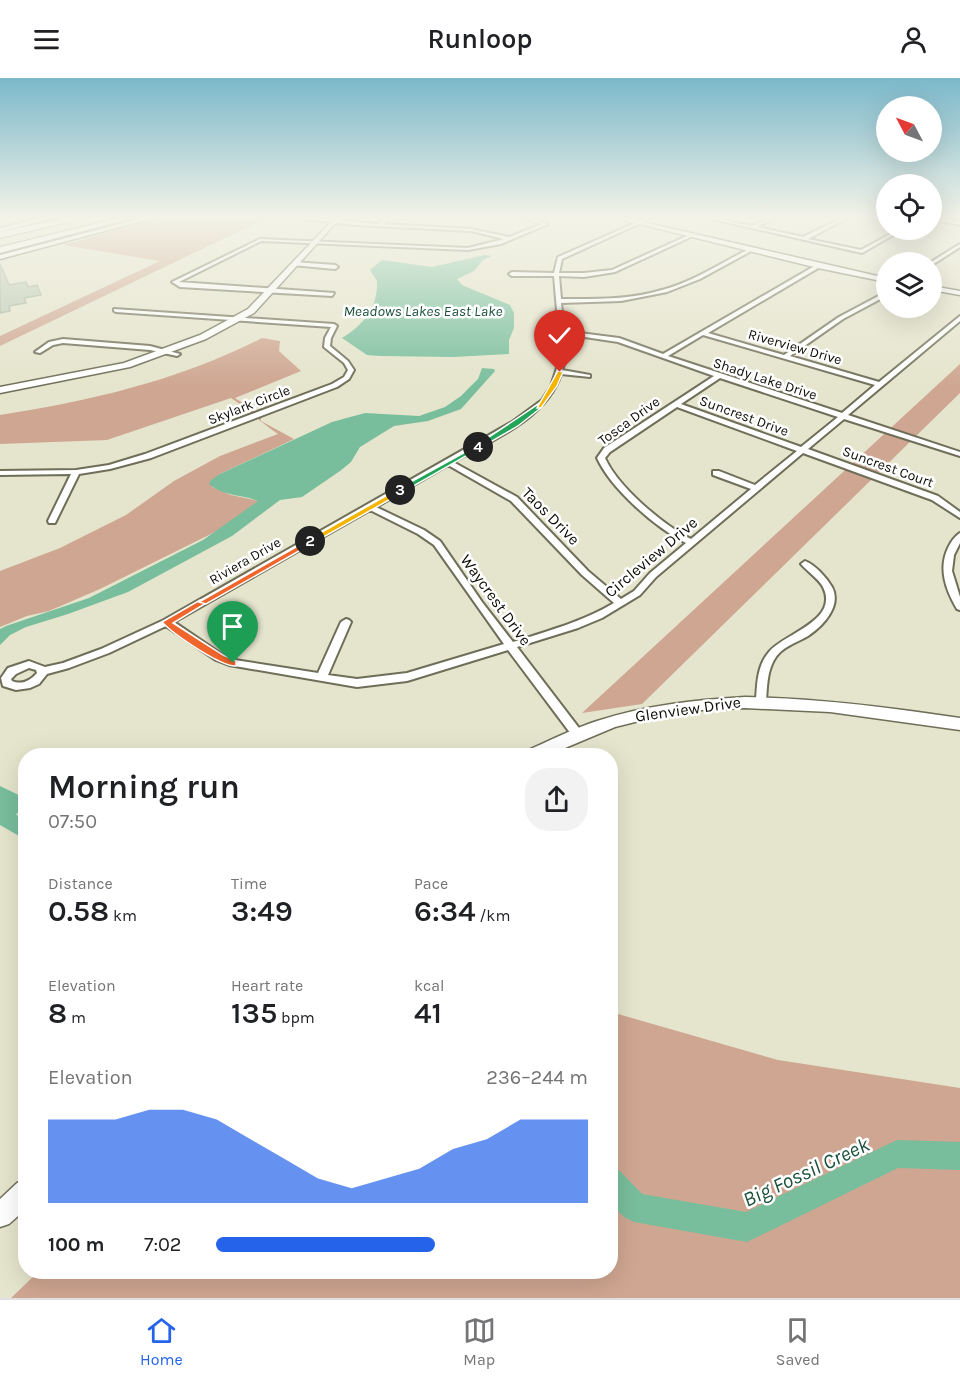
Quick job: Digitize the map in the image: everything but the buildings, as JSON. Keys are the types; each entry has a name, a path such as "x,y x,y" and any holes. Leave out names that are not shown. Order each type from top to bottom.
{"street":[{"path":"194,273 175,282 180,285 332,294"},
{"path":"116,310 241,318 286,273"},
{"path":"512,274 584,275 598,273"},
{"path":"560,301 626,299 662,292 706,273"},
{"path":"663,356 806,273"},
{"path":"852,273 876,278"},
{"name":"Riviera Drive","path":"42,671 105,651 167,622 529,415 544,401 560,372 564,356 556,275"},
{"path":"942,290 960,293"},
{"path":"785,357 841,318 876,299"},
{"path":"0,394 90,379 131,369 221,335 243,322 241,318"},
{"name":"Skylark Circle","path":"0,473 76,472 110,467 147,456 321,391 343,381 350,375 351,370 346,362 327,346 334,326 241,318"},
{"name":"Circleview Drive","path":"167,622 220,658 233,663 357,683 407,677 575,626 621,604 960,318"},
{"name":"Shady Lake Drive","path":"562,332 606,336 718,376 960,454"},
{"name":"Riverview Drive","path":"703,333 881,385"},
{"path":"38,352 51,343 63,341 150,348 173,353"},
{"path":"0,390 105,370 173,353"},
{"path":"560,372 588,376"},
{"name":"Tosca Drive","path":"692,543 663,525 613,477 602,464 601,458 608,450 718,376"},
{"name":"Suncrest Drive","path":"675,404 803,450"},
{"name":"Suncrest Court","path":"803,450 935,498 960,516"},
{"name":"Taos Drive","path":"448,463 514,498 585,573 621,604"},
{"path":"52,521 76,472"},
{"path":"716,473 757,489"},
{"name":"Waycrest Drive","path":"370,507 421,532 437,543 578,735"},
{"path":"960,536 946,560 949,579 960,607"},
{"path":"761,700 763,676 771,656 779,647 805,633 821,619 831,603 831,593 825,582 805,564"},
{"path":"321,678 346,622"},
{"name":"Glenview Drive","path":"548,748 614,721 663,710 711,703 761,700 822,705 960,724"},
{"path":"0,1215 18,1199"}],"shaded area":[{"path":"135,273 152,273 0,346 0,336"},
{"path":"262,338 280,341 279,351 301,371 235,398 261,415 261,421 294,439 220,474 212,487 231,495 259,501 217,531 100,589 49,611 27,616 0,627 0,571 60,548 126,515 174,481 220,456 278,434 265,425 231,398 107,440 0,444 0,415 68,403 134,387 199,366"},
{"path":"960,364 960,393 642,704 582,713"},
{"path":"618,1014 778,1060 960,1088 960,1298 11,1298 31,1279 618,1279"}],"water":[{"name":"Meadows Lakes East Lake","path":"372,273 470,273 457,279 462,285 510,305 514,313 514,328 509,340 509,354 453,357 367,355 342,338 357,327 368,314 375,299 377,281"},
{"path":"482,368 495,371 461,409 428,421 394,426 360,447 351,462 302,497 280,500 232,536 128,592 26,627 10,635 0,645 0,629 89,598 203,540 258,501 221,491 209,484 220,474 332,422 365,413 419,416 445,407 461,396 478,379"},
{"path":"0,786 18,795 18,813 3,825 0,824"}],"waterway":[{"name":"Big Fossil Creek","path":"0,814 18,826"},
{"name":"Big Fossil Creek","path":"618,1190 634,1207 747,1227 897,1154 960,1156"}],"route":[{"path":"233,663 220,658 167,622 515,424 544,401 560,372"}]}
